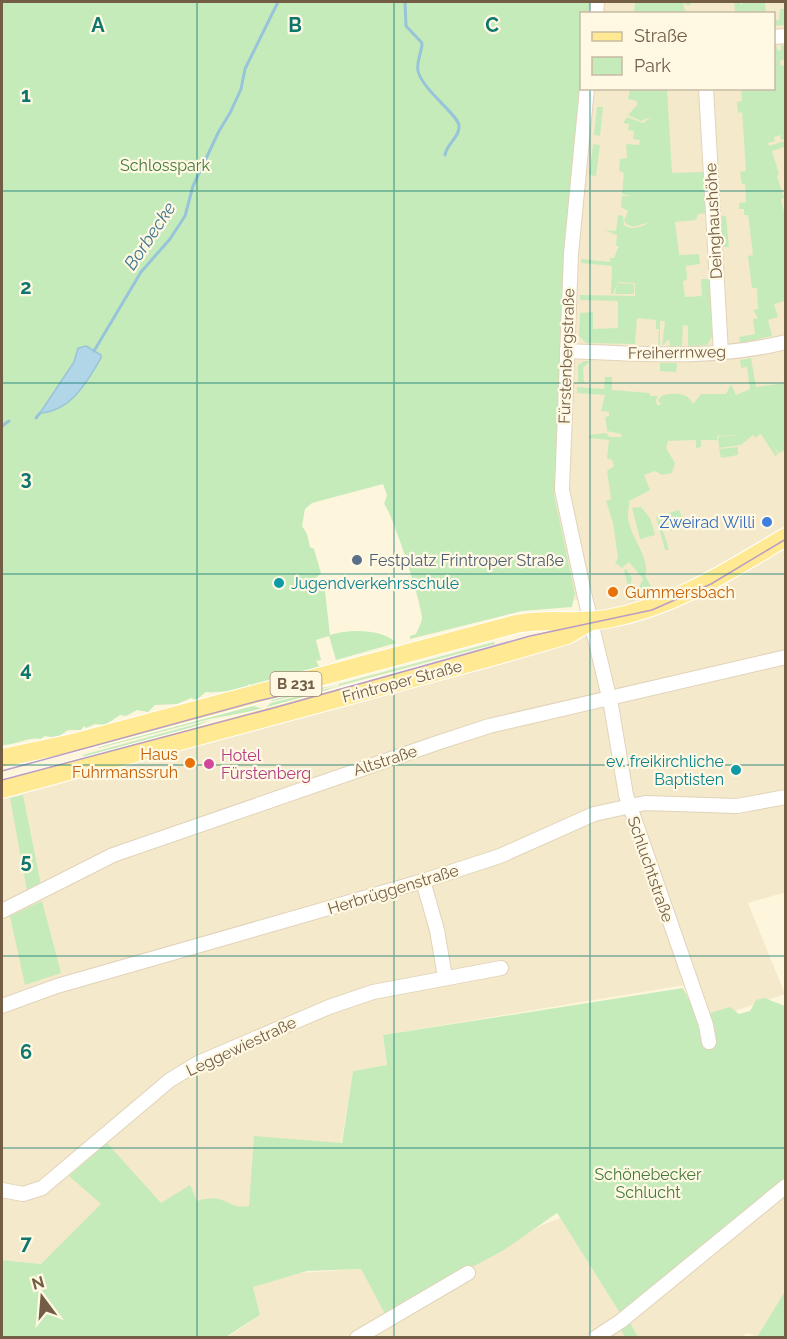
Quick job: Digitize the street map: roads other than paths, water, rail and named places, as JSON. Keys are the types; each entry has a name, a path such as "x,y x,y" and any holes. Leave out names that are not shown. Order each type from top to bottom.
{"main road":[{"name":"Frintroper Straße","path":"2,758 77,742 516,624 549,619 591,621 663,604 706,584 786,537"},
{"name":"Frintroper Straße","path":"2,789 567,636 591,621"}],"street":[{"name":"Fürstenbergstraße","path":"588,90 571,254 562,490 591,621"},
{"name":"Deinghaushöhe","path":"706,90 721,352"},
{"name":"Freiherrnweg","path":"567,351 686,355 786,342"},
{"name":"Schluchtstraße","path":"591,621 610,699 629,807 706,1025 709,1042"},
{"name":"Altstraße","path":"2,911 113,855 304,787 489,726 786,657"},
{"name":"Herbrüggenstraße","path":"2,1006 57,986 423,881 500,856 583,818 629,807 660,803 737,806 786,797"},
{"path":"423,881 437,930 445,977"},
{"name":"Leggewiestraße","path":"2,1190 23,1194 42,1188 170,1080 198,1063 328,1007 373,992 501,968"},
{"path":"595,1338 621,1321 786,1186"},
{"path":"357,1338 468,1273"}],"water":[{"path":"86,346 101,355 101,358 84,385 61,407 40,413 74,362 78,348"}],"waterway":[{"name":"Borbecke","path":"94,351 141,272 170,239 185,216 193,186 230,113 241,89 245,69 278,2"},
{"path":"405,2 406,26 422,43 418,61 421,79 459,126 458,133 445,155"},
{"name":"Borbecke","path":"36,418 40,413"},
{"name":"Borbecke","path":"2,426 9,421"}],"tram line":[{"path":"2,780 277,707 530,636 652,610 711,584 786,539"},
{"path":"2,771 310,689"}],"place":[{"name":"Zweirad Willi","path":"767,522"},
{"name":"Festplatz Frintroper Straße","path":"357,560"},
{"name":"Jugendverkehrsschule","path":"279,583"},
{"name":"Gummersbach","path":"613,592"},
{"name":"Haus Fuhrmanssruh","path":"190,763"},
{"name":"Hotel Fürstenberg","path":"209,764"},
{"name":"ev. freikirchliche Baptisten","path":"736,770"}],"park label":[{"name":"Schlosspark","path":"165,165"},
{"name":"Schönebecker Schlucht","path":"648,1183"}]}
